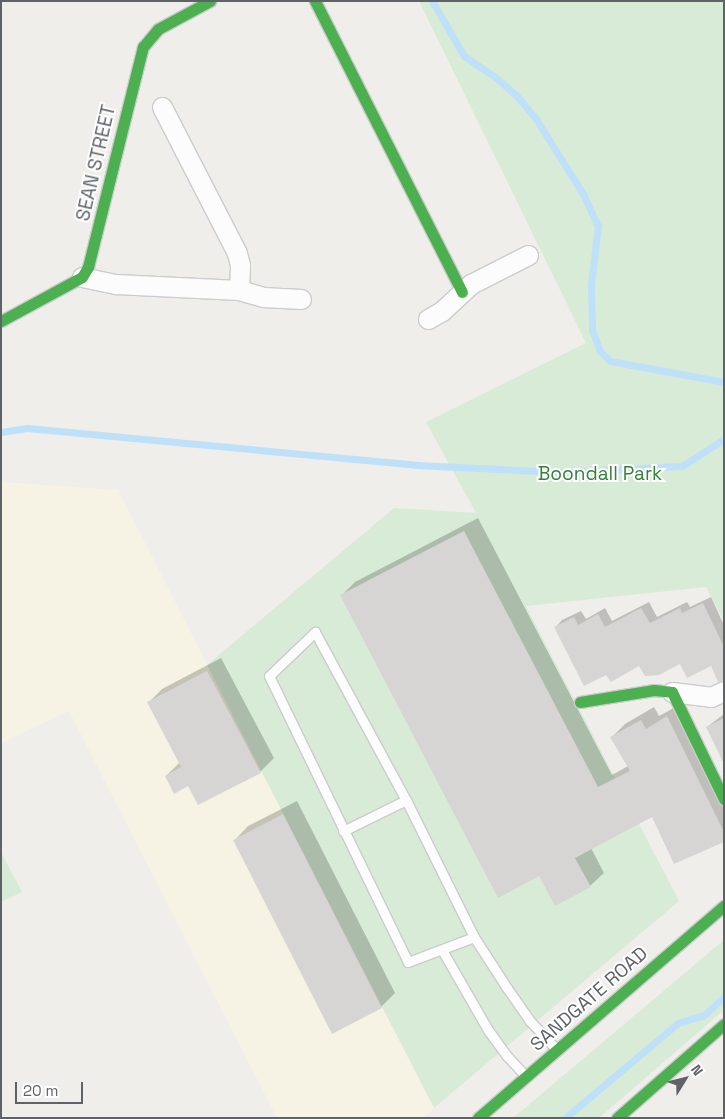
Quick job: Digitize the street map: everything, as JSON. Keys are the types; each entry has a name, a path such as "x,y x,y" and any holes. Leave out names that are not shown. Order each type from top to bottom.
{"main road":[{"name":"SEAN STREET","path":"82,277 93,255 143,47 158,30 210,1"},
{"path":"315,1 462,292"},
{"path":"1,321 82,277"},
{"path":"580,702 654,690 672,692 724,799"},
{"name":"SANDGATE ROAD","path":"478,1118 724,906"},
{"path":"617,1118 724,1024"}],"street":[{"path":"162,107 237,253 240,265 239,290"},
{"path":"428,319 442,311 462,292 481,278 528,255"},
{"path":"82,277 116,284 239,290 263,297 301,299"},
{"path":"672,692 712,697 724,692"}],"lane":[{"path":"474,936 408,962 269,676 316,632 406,800 474,936 516,1001 556,1050"},
{"path":"343,830 406,800"},
{"path":"442,950 488,1030 507,1056 526,1076"}],"shaded area":[{"path":"1,482 118,490 434,1108 423,1118 277,1118 69,711 1,743"}],"green space":[{"name":"Boondall Park","path":"419,1 724,1 724,621 706,587 526,606 679,901 434,1108 207,665 394,508 476,513 426,422 586,343"},
{"path":"1,852 22,892 1,902"},
{"path":"724,940 724,1010 599,1118 513,1118"}],"building":[{"path":"464,531 598,787 630,771 610,737 641,720 646,729 667,716 724,832 724,842 674,864 652,817 575,858 591,887 555,906 539,876 498,898 340,595"},
{"path":"703,603 724,647 724,680 718,682 711,666 687,678 680,664 659,675 645,676 639,666 611,682 606,675 584,686 554,627 574,617 578,625 598,614 605,627 641,608 650,623 680,608 682,613"},
{"path":"207,671 261,773 198,805 188,786 174,794 165,776 181,767 147,702"},
{"path":"724,718 724,764 706,727"},
{"path":"283,814 382,1008 332,1034 233,840"}],"waterway":[{"path":"432,1 464,56 494,76 516,95 536,119 583,194 598,226 591,285 592,330 600,351 610,361 724,382"},
{"path":"1,432 27,428 416,465 561,472 682,466 724,439"},
{"path":"565,1118 678,1023 704,1015 724,997"}],"traffic: fast":[{"path":"1,321 82,277 88,267 143,47 158,29 210,1"},
{"path":"315,1 462,292"},
{"path":"580,702 654,690 672,692 724,799"},
{"path":"478,1118 724,906"},
{"path":"617,1118 724,1024"}]}
